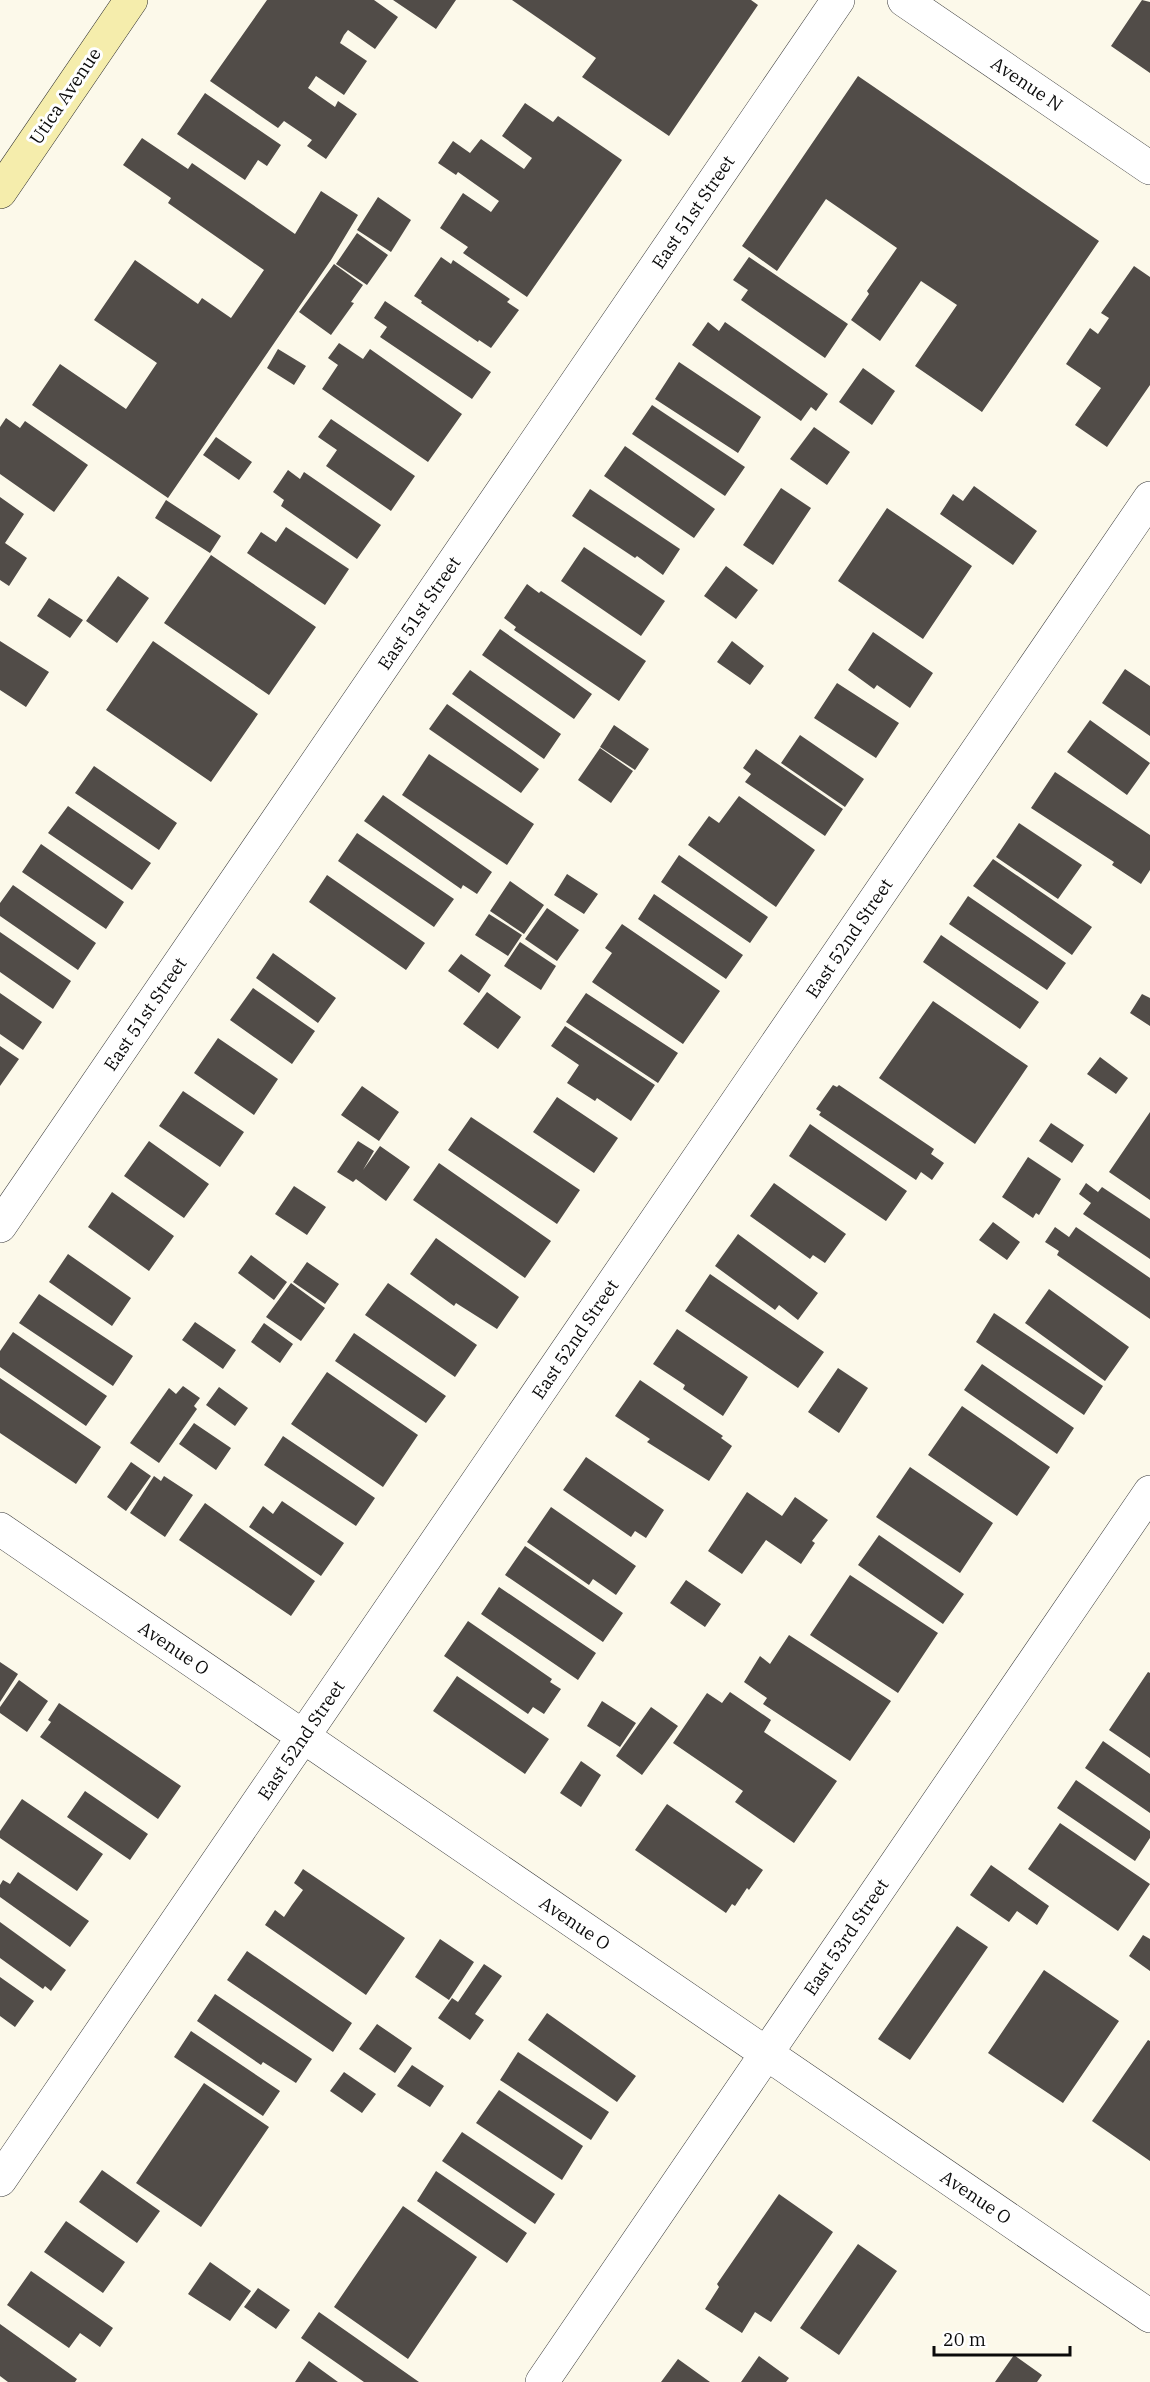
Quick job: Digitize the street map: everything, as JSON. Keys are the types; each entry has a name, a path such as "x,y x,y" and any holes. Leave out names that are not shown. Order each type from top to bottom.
{"main road":[{"name":"Utica Avenue","path":"0,192 131,0"}],"street":[{"name":"East 51st Street","path":"0,1226 838,0"},
{"name":"Avenue N","path":"904,0 1150,168"},
{"name":"East 52nd Street","path":"0,2180 1150,498"},
{"name":"East 53rd Street","path":"542,2382 1150,1492"},
{"name":"Avenue O","path":"0,1530 1150,2316"}],"building":[{"path":"267,0 374,0 398,17 375,49 348,30 344,35 340,43 367,61 344,95 316,76 308,88 335,107 338,101 357,114 326,159 307,146 312,140 284,121 278,128 210,81"},
{"path":"393,0 456,0 436,29"},
{"path":"512,0 751,0 758,5 669,136 582,77 596,58"},
{"path":"1142,0 1150,2 1150,73 1111,46"},
{"path":"858,76 1099,241 982,412 915,366 957,305 921,281 880,341 851,320 869,294 867,291 897,248 826,199 777,271 742,246"},
{"path":"205,93 281,145 267,166 258,160 245,180 177,134"},
{"path":"525,103 553,122 558,116 622,160 527,297 463,253 468,247 440,228 463,193 491,212 499,201 458,172 456,175 438,163 453,141 470,153 481,139 524,169 532,158 502,136"},
{"path":"142,138 188,169 192,163 295,234 321,191 358,215 331,260 168,498 32,405 60,364 126,409 157,363 94,320 135,260 198,304 202,298 231,318 264,270 168,203 171,198 123,165"},
{"path":"378,197 411,220 391,252 357,230"},
{"path":"357,233 388,255 367,285 336,264"},
{"path":"441,257 451,264 453,260 510,299 507,302 519,310 491,348 479,340 478,342 414,296"},
{"path":"749,257 848,324 825,358 741,300 748,290 733,280"},
{"path":"334,264 363,285 351,302 354,303 331,335 299,312"},
{"path":"1134,266 1150,277 1150,385 1107,447 1075,425 1101,388 1066,364 1090,328 1098,334 1109,318 1101,313"},
{"path":"385,301 491,372 472,399 380,337 387,327 374,318"},
{"path":"708,322 719,331 725,322 828,394 816,411 811,407 801,421 692,345"},
{"path":"339,343 363,359 370,349 462,414 428,462 322,389 338,365 328,358"},
{"path":"278,349 306,366 294,385 267,368"},
{"path":"679,362 761,417 738,453 655,399"},
{"path":"863,368 895,391 872,425 839,402"},
{"path":"652,405 745,467 725,496 632,434"},
{"path":"6,418 20,428 25,421 88,465 54,512 0,474 0,427"},
{"path":"331,419 415,476 391,511 326,466 337,450 318,437"},
{"path":"814,427 850,452 827,485 790,459"},
{"path":"216,437 252,462 239,480 203,455"},
{"path":"625,446 715,509 694,538 604,476"},
{"path":"288,470 300,479 304,472 381,525 357,559 281,506 284,500 273,492"},
{"path":"974,486 1037,531 1013,565 940,514 953,494 963,501"},
{"path":"781,488 811,508 773,565 743,545"},
{"path":"590,489 680,549 663,575 572,516"},
{"path":"0,497 24,514 5,543 27,558 9,586 0,580"},
{"path":"166,500 221,536 210,553 155,518"},
{"path":"887,508 972,566 923,639 838,581"},
{"path":"286,527 349,569 325,605 247,553 261,532 276,542"},
{"path":"584,547 665,601 641,636 561,581"},
{"path":"211,555 316,627 269,695 164,623"},
{"path":"726,566 758,590 736,619 704,596"},
{"path":"118,576 149,598 117,643 86,621"},
{"path":"527,584 646,661 619,701 514,630 516,627 504,618"},
{"path":"49,598 83,620 70,638 37,616"},
{"path":"500,629 592,694 574,719 482,655"},
{"path":"873,632 933,673 910,708 877,685 874,689 848,670"},
{"path":"0,641 49,672 26,707 0,690"},
{"path":"153,641 258,714 211,782 106,710"},
{"path":"732,641 764,666 750,685 717,662"},
{"path":"1125,669 1150,686 1150,736 1102,703"},
{"path":"470,670 561,734 544,759 452,694"},
{"path":"837,683 899,723 876,758 814,718"},
{"path":"447,704 539,769 521,793 429,729"},
{"path":"1090,720 1150,763 1127,795 1067,752"},
{"path":"614,725 649,749 635,770 600,747"},
{"path":"800,735 864,779 845,807 781,763"},
{"path":"600,748 633,771 611,803 578,780"},
{"path":"756,749 843,809 825,836 745,782 751,774 743,768"},
{"path":"429,754 534,824 507,865 402,795"},
{"path":"94,766 177,823 159,850 75,793"},
{"path":"1055,772 1150,835 1150,870 1141,884 1112,865 1114,862 1031,808"},
{"path":"383,795 492,872 477,894 463,885 461,889 364,821"},
{"path":"739,796 815,850 776,907 688,845 709,816 719,823"},
{"path":"68,806 151,863 132,890 48,833"},
{"path":"1019,823 1082,865 1058,899 996,857"},
{"path":"357,833 454,899 434,927 338,861"},
{"path":"41,844 124,902 106,929 22,872"},
{"path":"679,855 768,917 750,943 661,882"},
{"path":"993,859 1092,927 1072,955 973,886"},
{"path":"567,874 598,894 584,914 554,895"},
{"path":"327,875 425,943 406,970 309,902"},
{"path":"510,881 544,905 524,934 490,911"},
{"path":"13,885 96,943 78,970 0,916 0,903"},
{"path":"654,894 743,955 726,979 638,919"},
{"path":"968,896 1066,963 1047,990 949,924"},
{"path":"547,908 579,930 557,961 525,939"},
{"path":"489,914 522,935 508,956 475,935"},
{"path":"622,924 720,991 683,1044 592,982 612,953 605,948"},
{"path":"0,932 71,981 53,1009 0,972"},
{"path":"941,935 1039,1002 1020,1029 923,962"},
{"path":"520,942 556,966 541,990 504,966"},
{"path":"273,953 336,998 318,1023 256,978"},
{"path":"461,954 491,975 479,993 448,971"},
{"path":"253,988 315,1031 292,1064 230,1020"},
{"path":"487,992 521,1017 498,1049 463,1024"},
{"path":"0,993 42,1022 23,1050 0,1034"},
{"path":"586,993 678,1053 658,1083 566,1022"},
{"path":"1142,994 1150,998 1150,1026 1130,1013"},
{"path":"933,1001 1028,1066 975,1144 879,1078"},
{"path":"565,1026 655,1085 631,1121 597,1098 595,1101 567,1083 579,1065 551,1046"},
{"path":"218,1038 278,1079 254,1115 194,1073"},
{"path":"0,1046 19,1059 0,1086"},
{"path":"1100,1057 1128,1078 1116,1094 1087,1074"},
{"path":"833,1085 837,1087 839,1085 934,1149 931,1154 944,1163 932,1180 921,1172 916,1180 819,1115 821,1112 816,1109"},
{"path":"362,1086 399,1112 379,1141 341,1115"},
{"path":"183,1091 244,1132 220,1167 159,1126"},
{"path":"557,1097 618,1138 594,1173 533,1132"},
{"path":"1150,1112 1150,1200 1109,1172"},
{"path":"471,1117 580,1190 557,1224 448,1150"},
{"path":"1051,1123 1084,1145 1072,1163 1039,1141"},
{"path":"810,1124 907,1191 886,1221 789,1156"},
{"path":"149,1141 209,1184 184,1218 124,1176"},
{"path":"358,1141 374,1151 363,1170 380,1146 410,1167 386,1201 356,1179 353,1182 337,1172"},
{"path":"1028,1157 1061,1179 1039,1215 1036,1213 1033,1218 1002,1197"},
{"path":"439,1163 551,1241 525,1278 413,1200"},
{"path":"774,1183 846,1234 825,1263 813,1255 810,1259 750,1216"},
{"path":"1086,1183 1098,1192 1102,1187 1150,1219 1150,1259 1083,1214 1091,1203 1079,1194"},
{"path":"294,1186 326,1207 307,1235 275,1214"},
{"path":"112,1192 174,1236 149,1271 88,1227"},
{"path":"993,1222 1020,1242 1007,1260 979,1240"},
{"path":"1055,1227 1069,1237 1076,1227 1150,1278 1150,1319 1057,1255 1059,1251 1045,1242"},
{"path":"738,1234 818,1293 798,1320 779,1305 775,1310 715,1266"},
{"path":"436,1238 519,1297 497,1329 456,1303 454,1306 410,1274"},
{"path":"68,1254 131,1298 112,1326 49,1282"},
{"path":"251,1255 287,1282 274,1300 238,1273"},
{"path":"307,1262 339,1284 325,1304 293,1282"},
{"path":"710,1274 824,1352 798,1388 685,1311"},
{"path":"291,1283 325,1308 301,1341 266,1317"},
{"path":"388,1283 477,1345 455,1377 365,1315"},
{"path":"1049,1289 1129,1347 1105,1381 1025,1323"},
{"path":"39,1294 133,1356 113,1386 19,1323"},
{"path":"994,1313 1103,1386 1084,1415 976,1342"},
{"path":"195,1322 236,1350 223,1369 182,1340"},
{"path":"264,1323 293,1344 280,1363 251,1342"},
{"path":"677,1329 748,1377 723,1416 683,1389 685,1385 653,1364"},
{"path":"13,1332 107,1396 86,1426 0,1367 0,1351"},
{"path":"354,1333 446,1396 426,1423 335,1361"},
{"path":"982,1364 1074,1428 1057,1454 964,1390"},
{"path":"838,1368 868,1388 839,1433 808,1412"},
{"path":"327,1372 418,1435 383,1487 291,1424"},
{"path":"0,1378 101,1447 76,1484 0,1433"},
{"path":"640,1380 723,1436 721,1438 732,1446 709,1481 647,1442 650,1439 615,1416"},
{"path":"183,1386 200,1398 194,1406 197,1409 159,1463 130,1443 169,1388 176,1394"},
{"path":"219,1387 248,1408 235,1426 206,1405"},
{"path":"962,1406 1050,1467 1017,1516 928,1455"},
{"path":"194,1423 231,1448 216,1470 179,1444"},
{"path":"283,1436 375,1498 356,1526 264,1465"},
{"path":"586,1457 664,1510 646,1538 635,1531 631,1537 563,1490"},
{"path":"131,1462 151,1476 126,1511 107,1497"},
{"path":"910,1467 993,1523 960,1573 876,1517"},
{"path":"154,1476 161,1481 164,1476 193,1495 165,1537 130,1513"},
{"path":"747,1492 782,1516 795,1497 828,1520 812,1541 815,1543 801,1564 766,1540 742,1574 708,1551"},
{"path":"282,1501 344,1543 321,1576 249,1527 263,1506 273,1514"},
{"path":"205,1503 315,1581 291,1616 179,1540"},
{"path":"551,1507 636,1566 616,1595 593,1579 589,1585 527,1542"},
{"path":"879,1535 964,1594 943,1624 858,1565"},
{"path":"525,1546 623,1613 603,1642 505,1575"},
{"path":"850,1575 938,1633 898,1693 810,1635"},
{"path":"686,1580 721,1604 705,1627 670,1603"},
{"path":"499,1587 596,1653 578,1680 481,1614"},
{"path":"468,1621 552,1679 550,1682 561,1689 544,1714 533,1707 528,1714 444,1656"},
{"path":"789,1635 891,1701 850,1761 763,1704 767,1698 744,1682 760,1656 770,1664"},
{"path":"0,1662 18,1674 0,1702"},
{"path":"1148,1672 1150,1673 1150,1758 1109,1730"},
{"path":"457,1676 549,1739 525,1774 433,1711"},
{"path":"19,1680 48,1701 27,1732 0,1713 0,1707"},
{"path":"730,1692 771,1720 764,1732 837,1781 794,1843 735,1802 743,1791 673,1743 707,1693 722,1703"},
{"path":"602,1701 636,1723 620,1747 587,1726"},
{"path":"59,1703 181,1786 158,1819 40,1737 51,1722 48,1720"},
{"path":"651,1707 678,1726 642,1775 616,1756"},
{"path":"1103,1741 1150,1774 1150,1813 1085,1768"},
{"path":"581,1761 601,1775 581,1807 560,1793"},
{"path":"1076,1780 1150,1831 1150,1838 1135,1861 1057,1808"},
{"path":"85,1791 148,1834 130,1860 67,1817"},
{"path":"22,1799 103,1854 77,1891 0,1838 0,1831"},
{"path":"667,1804 763,1870 749,1890 747,1888 735,1906 732,1904 726,1913 635,1850"},
{"path":"1060,1823 1150,1884 1118,1931 1028,1869"},
{"path":"991,1865 1049,1906 1037,1925 1017,1911 1009,1922 970,1895"},
{"path":"303,1869 405,1938 366,1995 265,1925 275,1910 284,1917 303,1890 294,1883"},
{"path":"18,1872 89,1921 70,1947 0,1897 0,1885 3,1880 10,1884"},
{"path":"0,1922 66,1970 51,1991 45,1986 43,1989 0,1958"},
{"path":"957,1926 988,1947 910,2060 878,2039"},
{"path":"1143,1935 1150,1939 1150,1971 1129,1956"},
{"path":"440,1939 474,1962 449,2000 415,1977"},
{"path":"247,1951 352,2023 333,2052 227,1980"},
{"path":"484,1964 502,1976 475,2014 484,2020 470,2040 438,2018 452,1998 458,2002"},
{"path":"1044,1970 1119,2021 1063,2103 988,2053"},
{"path":"0,1977 34,2001 15,2027 0,2016"},
{"path":"215,1994 312,2059 296,2083 263,2062 261,2065 197,2021"},
{"path":"547,2013 636,2076 617,2102 528,2040"},
{"path":"377,2024 412,2048 395,2073 359,2049"},
{"path":"191,2031 280,2091 263,2116 174,2057"},
{"path":"1148,2040 1150,2041 1150,2161 1092,2121"},
{"path":"518,2052 609,2112 591,2140 500,2080"},
{"path":"412,2065 444,2086 430,2107 397,2086"},
{"path":"344,2072 376,2094 362,2113 330,2091"},
{"path":"204,2083 269,2127 201,2227 136,2183"},
{"path":"499,2090 583,2146 562,2180 476,2123"},
{"path":"462,2132 555,2194 535,2224 442,2161"},
{"path":"102,2170 160,2211 137,2243 79,2202"},
{"path":"436,2171 527,2233 507,2263 417,2201"},
{"path":"779,2194 833,2232 771,2322 755,2312 742,2333 705,2309 719,2287 717,2284"},
{"path":"403,2206 477,2257 408,2359 334,2307"},
{"path":"66,2221 125,2262 103,2293 44,2252"},
{"path":"858,2244 897,2271 839,2355 800,2328"},
{"path":"210,2262 251,2291 230,2321 188,2294"},
{"path":"31,2271 113,2328 100,2347 80,2333 69,2348 7,2305"},
{"path":"258,2288 290,2310 276,2329 244,2307"},
{"path":"319,2312 419,2382 364,2382 301,2338"},
{"path":"0,2324 77,2379 75,2382 8,2382 0,2376"},
{"path":"1014,2355 1042,2375 1037,2382 995,2382"},
{"path":"759,2356 789,2378 786,2382 741,2382"},
{"path":"678,2359 710,2382 661,2382"},
{"path":"309,2361 338,2382 295,2382"}]}
